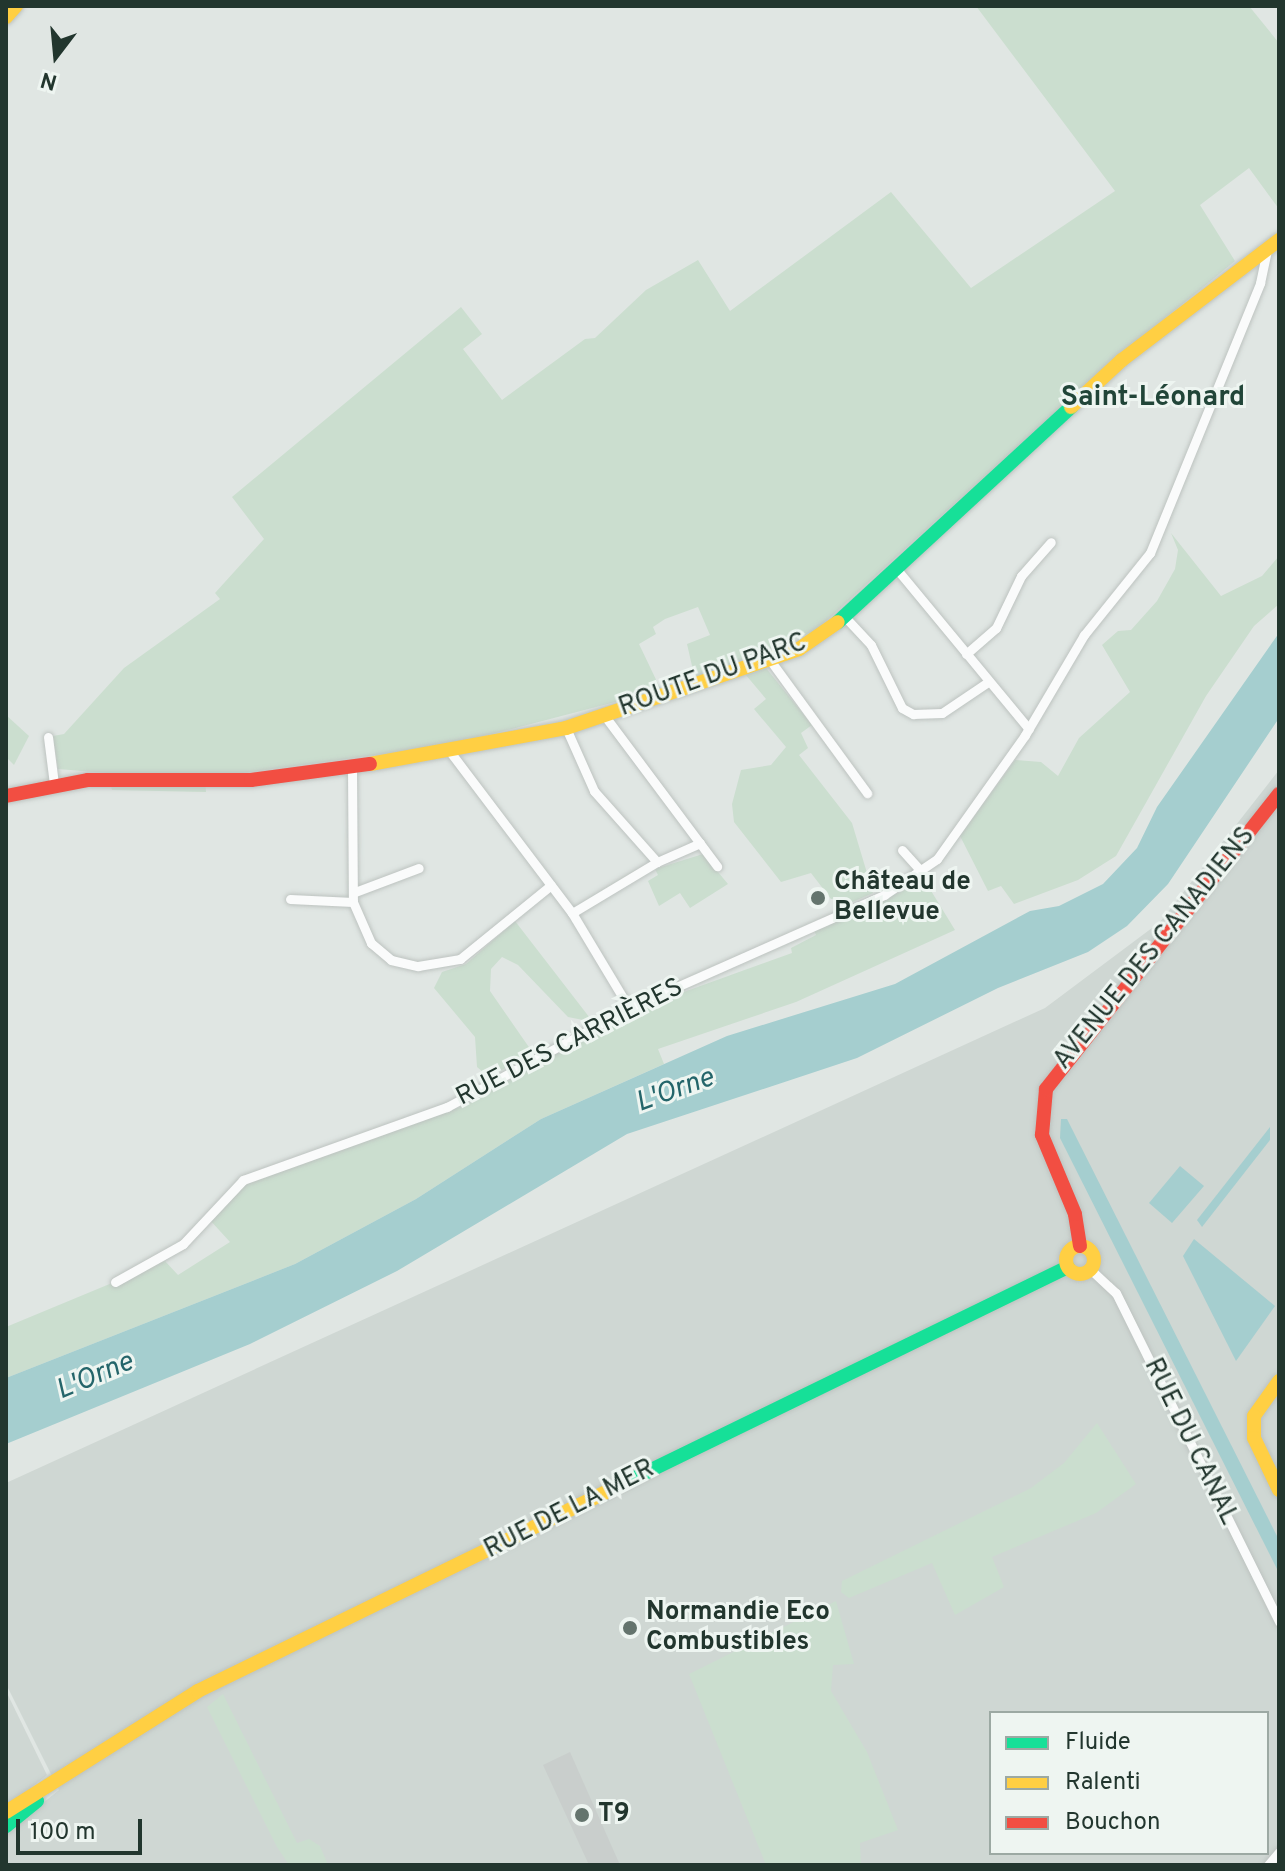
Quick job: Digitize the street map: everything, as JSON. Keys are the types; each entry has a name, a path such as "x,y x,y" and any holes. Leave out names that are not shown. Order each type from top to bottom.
{"street":[{"path":"6,17 16,6"},
{"name":"ROUTE DU PARC","path":"6,796 54,784 251,780 451,753 566,728 770,660 811,643 845,617 895,567 1122,360 1279,240"},
{"name":"RUE DES CARRIÈRES","path":"115,1282 183,1244 243,1180 447,1107 629,1008 922,872 1029,729 1084,635 1150,553 1260,283 1267,251"},
{"path":"966,654 996,628 1021,576 1051,542"},
{"path":"895,567 1029,729"},
{"path":"845,617 871,645 902,708 913,714 942,713 988,682"},
{"path":"770,660 867,793"},
{"path":"604,715 717,866"},
{"path":"566,728 594,791 657,862"},
{"path":"48,737 54,784"},
{"path":"451,753 572,913 629,1008"},
{"path":"352,768 354,897 381,954 403,964 435,966 460,959 551,885"},
{"name":"AVENUE DES CANADIENS","path":"1080,1246 1075,1214 1044,1142 1041,1110 1057,1070 1119,1001 1279,794"},
{"path":"572,913 657,862 700,843"},
{"path":"902,850 922,872"},
{"path":"290,899 354,897 419,868"},
{"path":"1080,1246 1093,1257 1090,1269 1078,1274 1068,1267 1068,1253 1080,1246"},
{"name":"RUE DE LA MER","path":"6,1812 198,1691 1068,1267"},
{"name":"RUE DU CANAL","path":"1090,1269 1116,1293 1279,1622"},
{"path":"1279,1381 1254,1416 1254,1438 1279,1490"},
{"name":"RUE DE LA MER","path":"6,1826 79,1764"},
{"path":"1268,1865 1279,1852"}],"shaded area":[{"path":"1279,770 1279,1865 6,1865 6,1833 59,1790 6,1684 6,1483 1045,1008 1160,922"},
{"path":"6,1691 47,1775 6,1807"}],"green space":[{"path":"976,6 1249,6 1279,43 1279,209 1249,168 1200,205 1235,261 1098,373 815,631 695,679 687,644 710,635 698,607 665,619 653,627 656,634 639,644 661,690 450,745 205,778 206,792 112,790 107,773 58,769 53,736 64,734 124,668 220,599 215,593 264,539 232,497 461,307 482,334 463,349 502,400 585,339 595,338 646,290 698,260 730,311 891,192 971,288 1115,191"},
{"path":"1171,533 1221,596 1262,576 1279,556 1279,604 1254,626 1206,696 1116,856 1078,880 1014,904 1001,886 988,891 960,836 1015,760 1041,762 1058,776 1079,738 1130,692 1102,645 1118,631 1131,630 1157,601 1175,569 1178,550"},
{"path":"766,668 812,725 801,733 808,748 799,755 852,823 873,893 848,904 844,897 831,899 811,873 781,882 734,822 732,804 741,770 771,765 786,747 754,709 766,699 745,674"},
{"path":"6,715 29,736 14,765 6,757"},
{"path":"703,854 728,884 690,908 680,893 659,906 648,881 658,875 655,869"},
{"path":"922,876 955,930 796,1002 658,1049 664,1064 541,1119 416,1199 295,1264 6,1378 6,1327 165,1261 178,1275 230,1242 209,1219 252,1179 466,1105 634,1010 792,953 791,948 816,935 813,928 903,891"},
{"path":"515,921 593,1022 568,1017 518,965 502,957 491,969 490,991 533,1053 489,1077 477,1067 475,1037 434,988 442,972 466,964"},
{"path":"1097,1423 1136,1484 1096,1513 992,1557 1004,1587 955,1615 932,1563 849,1598 841,1592 842,1581 1031,1488 1064,1463"},
{"path":"836,1601 854,1664 833,1665 831,1691 867,1752 898,1830 860,1843 861,1865 766,1865 689,1674"},
{"path":"223,1694 297,1843 309,1839 320,1846 328,1865 289,1865 277,1847 207,1707"}],"water":[{"name":"L'Orne","path":"1279,633 1279,718 1168,884 1127,926 1088,952 998,988 857,1058 627,1134 397,1271 250,1344 6,1444 6,1378 295,1264 416,1199 541,1119 727,1036 895,984 1030,911 1059,906 1103,884 1137,848 1157,807"},
{"path":"1061,1119 1067,1119 1279,1540 1279,1573 1060,1138"},
{"path":"1270,1127 1270,1140 1202,1227 1197,1220"},
{"path":"1180,1166 1204,1186 1172,1223 1149,1203"},
{"path":"1194,1239 1275,1306 1236,1361 1183,1256"}],"building":[{"name":"T9","path":"570,1752 620,1865 589,1865 543,1765"}],"traffic: fast":[{"path":"838,622 1071,407"},
{"path":"612,1489 1068,1267"},
{"path":"6,1826 37,1801"}],"traffic: slow":[{"path":"6,17 16,6"},
{"path":"1071,407 1122,360 1279,240"},
{"path":"370,764 566,728 799,649 838,622"},
{"path":"1080,1246 1090,1250 1094,1260 1090,1270 1080,1274 1070,1270 1066,1260 1070,1250 1080,1246"},
{"path":"1279,1381 1254,1416 1254,1438 1279,1490"},
{"path":"6,1812 198,1691 612,1489"}],"traffic: jam":[{"path":"6,796 88,780 251,780 370,764"},
{"path":"1080,1246 1075,1214 1042,1135 1046,1089 1279,794"}],"place":[{"name":"Château de Bellevue","path":"818,898"},
{"name":"Normandie Eco Combustibles","path":"630,1628"},
{"name":"T9","path":"582,1815"}],"district":[{"name":"Saint-Léonard","path":"1153,398"}]}
